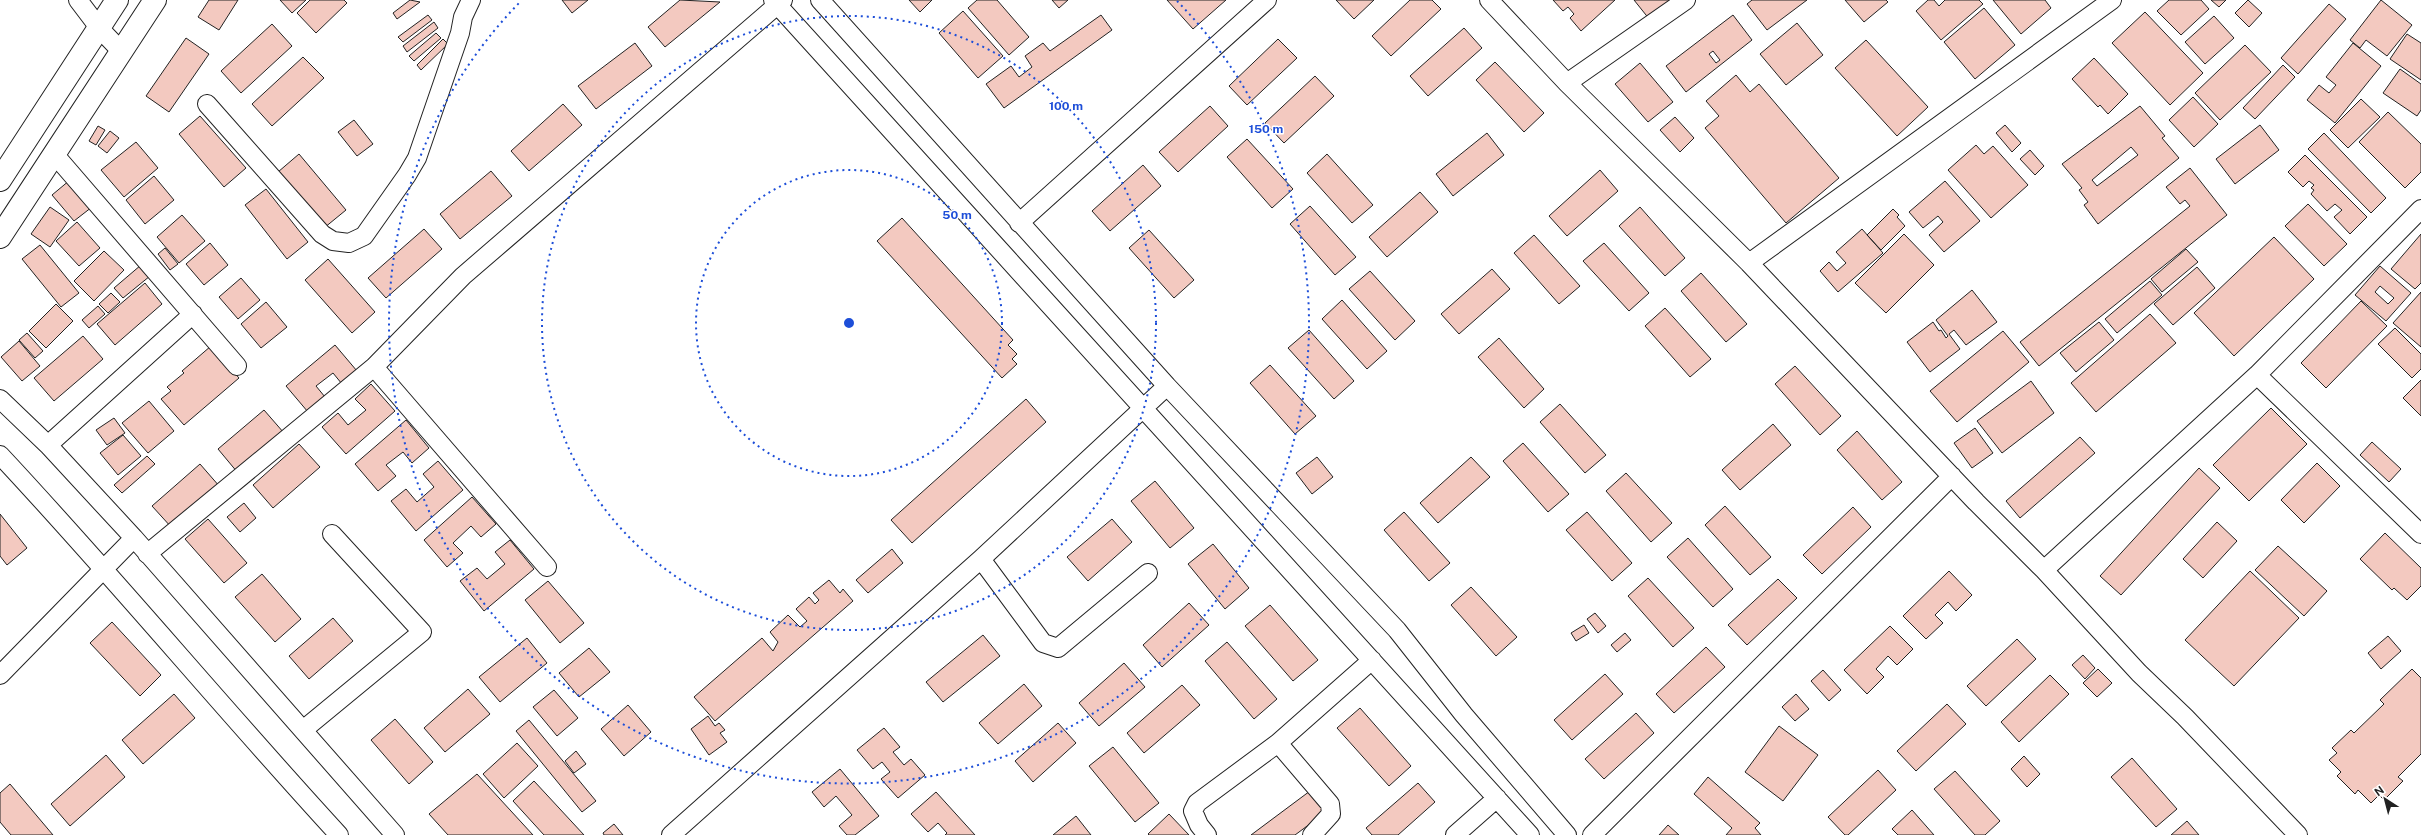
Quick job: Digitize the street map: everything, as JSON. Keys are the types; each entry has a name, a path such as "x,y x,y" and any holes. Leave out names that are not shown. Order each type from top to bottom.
{"main road":[{"path":"0,180 100,29 117,0"},
{"path":"0,238 56,155 155,0"}],"street":[{"path":"78,0 100,29 122,52"},
{"path":"207,104 322,234 333,241 350,243 364,236 407,175 416,158 455,48 463,17 472,0"},
{"path":"820,0 1167,386 1396,630 1464,714 1567,835"},
{"path":"1019,223 1267,0"},
{"path":"1489,0 1568,83 1749,263 1952,476 2044,570 2139,673 2185,717 2298,835"},
{"path":"1568,83 1686,0"},
{"path":"1749,263 2112,0"},
{"path":"147,554 374,366 463,276 778,2 1530,835"},
{"path":"56,155 237,366"},
{"path":"2044,570 2257,375 2421,209"},
{"path":"48,445 193,314"},
{"path":"374,366 547,566"},
{"path":"2257,375 2421,534"},
{"path":"671,835 981,559 1145,409 1167,386"},
{"path":"0,400 48,445 134,538 395,835"},
{"path":"0,455 103,569 252,741 339,835"},
{"path":"1592,835 1952,476"},
{"path":"303,730 422,632 332,534"},
{"path":"0,675 134,538"},
{"path":"981,559 1043,643 1058,648 1148,573"},
{"path":"1207,835 1199,826 1193,811 1197,803 1278,743 1372,660"},
{"path":"1278,743 1330,804 1331,814 1312,835"},
{"path":"1455,835 1497,798"}],"building":[{"path":"209,0 238,0 219,30 198,17"},
{"path":"280,0 306,0 292,13"},
{"path":"310,0 344,0 347,3 316,33 297,13"},
{"path":"410,0 420,2 397,19 393,13"},
{"path":"562,0 588,0 572,13"},
{"path":"680,0 720,2 665,47 648,27"},
{"path":"909,0 932,0 920,12"},
{"path":"977,0 997,0 1029,37 1009,55 968,8"},
{"path":"1052,0 1068,0 1059,8"},
{"path":"1167,0 1226,0 1193,29"},
{"path":"1336,0 1374,0 1354,19"},
{"path":"1410,0 1432,0 1441,9 1391,56 1372,36"},
{"path":"1553,0 1615,0 1581,31 1570,18 1574,14 1568,7 1563,11"},
{"path":"1634,0 1675,0 1650,20"},
{"path":"1752,0 1807,0 1767,30 1747,4"},
{"path":"1845,0 1886,0 1888,2 1864,22"},
{"path":"1928,0 1934,0 1939,6 1945,0 1979,0 1983,4 1941,40 1916,11"},
{"path":"1993,0 2045,0 2051,8 2021,34"},
{"path":"2169,0 2201,0 2209,9 2181,35 2157,11"},
{"path":"2211,0 2226,0 2219,7"},
{"path":"2248,0 2262,13 2249,27 2235,13"},
{"path":"2381,0 2412,25 2387,56 2366,40 2360,48 2350,40"},
{"path":"2329,4 2346,19 2298,74 2281,58"},
{"path":"1984,8 2015,45 1975,79 1944,42"},
{"path":"963,11 1003,56 978,78 939,33"},
{"path":"2145,12 2203,73 2170,105 2112,43"},
{"path":"428,15 432,20 403,42 398,37"},
{"path":"1101,15 1112,30 1004,108 986,84 1011,66 1019,77 1032,67 1025,56 1043,43 1050,51"},
{"path":"1733,15 1752,40 1686,92 1666,66","holes":["1713,51 1720,60 1716,63 1709,54"]},
{"path":"2214,16 2234,38 2205,64 2185,42"},
{"path":"434,22 438,28 407,52 403,46"},
{"path":"1797,23 1823,55 1786,85 1760,54"},
{"path":"272,24 292,46 241,93 221,71"},
{"path":"1464,28 1482,48 1428,96 1410,76"},
{"path":"436,33 441,38 414,61 409,56"},
{"path":"2407,34 2421,43 2421,80 2390,59"},
{"path":"186,38 209,54 169,112 146,96"},
{"path":"443,39 448,44 421,70 417,65"},
{"path":"1278,39 1297,58 1247,105 1229,86"},
{"path":"1866,40 1928,107 1897,136 1835,68"},
{"path":"635,43 652,66 596,109 578,86"},
{"path":"2353,43 2381,66 2335,123 2307,100 2319,85 2329,93 2336,85 2326,77"},
{"path":"2245,45 2271,72 2220,120 2195,93"},
{"path":"303,57 324,78 272,126 252,104"},
{"path":"2094,58 2128,94 2108,114 2100,105 2098,107 2072,79"},
{"path":"1495,62 1544,113 1524,132 1476,80"},
{"path":"1640,63 1673,102 1648,122 1615,84"},
{"path":"2283,65 2295,77 2255,119 2243,108"},
{"path":"2400,69 2421,84 2421,110 2417,116 2383,93"},
{"path":"1736,75 1750,92 1759,84 1839,178 1786,223 1705,128 1719,116 1706,101"},
{"path":"1315,76 1334,96 1284,143 1265,123"},
{"path":"2193,97 2218,124 2194,147 2169,120"},
{"path":"2361,99 2380,117 2348,148 2330,130"},
{"path":"563,104 582,125 529,171 511,151"},
{"path":"1210,106 1228,126 1178,172 1159,152"},
{"path":"2140,106 2165,136 2162,138 2179,158 2098,224 2084,205 2088,202 2079,190 2082,188 2062,164","holes":["2131,147 2138,155 2097,186 2092,180"]},
{"path":"2388,112 2421,144 2421,172 2405,188 2359,142"},
{"path":"200,116 246,168 224,187 179,134"},
{"path":"1675,117 1694,138 1680,152 1660,130"},
{"path":"354,120 373,144 357,156 338,132"},
{"path":"2005,125 2021,143 2012,152 1996,133"},
{"path":"2260,125 2279,150 2235,184 2216,159"},
{"path":"98,126 105,130 96,145 89,141"},
{"path":"110,131 119,138 107,153 98,146"},
{"path":"1487,133 1504,155 1453,196 1436,174"},
{"path":"2324,133 2386,198 2371,213 2308,149"},
{"path":"1247,139 1293,189 1272,208 1227,157"},
{"path":"136,142 158,168 124,197 101,170"},
{"path":"1976,145 1984,154 1993,146 2028,185 1991,218 1948,170"},
{"path":"2030,150 2044,166 2035,175 2020,159"},
{"path":"299,154 346,210 324,228 278,172"},
{"path":"1327,154 1373,205 1352,223 1307,173"},
{"path":"2305,155 2367,217 2350,234 2334,217 2342,210 2335,204 2327,211 2311,194 2314,190 2311,188 2314,185 2309,181 2303,187 2288,172"},
{"path":"1143,165 1161,186 1110,231 1092,211"},
{"path":"2190,168 2227,215 2039,366 2020,342 2190,206 2185,200 2180,204 2166,187"},
{"path":"1600,170 1618,191 1567,236 1549,216"},
{"path":"491,171 512,196 460,239 440,214"},
{"path":"154,176 174,200 145,224 126,200"},
{"path":"70,180 92,207 74,221 52,195"},
{"path":"1945,181 1980,221 1944,252 1929,235 1943,222 1938,216 1923,228 1909,212"},
{"path":"266,189 308,242 287,259 245,205"},
{"path":"1420,192 1438,212 1387,257 1369,237"},
{"path":"2308,204 2347,244 2324,266 2285,226"},
{"path":"1310,206 1356,257 1335,275 1290,224"},
{"path":"50,207 69,220 50,247 31,234"},
{"path":"1640,207 1685,258 1665,276 1619,226"},
{"path":"1893,209 1899,215 1897,217 1905,226 1881,250 1867,235"},
{"path":"182,215 205,241 179,263 157,237"},
{"path":"902,218 1013,340 1008,345 1017,354 1012,359 1017,364 1002,378 877,241"},
{"path":"77,222 100,248 79,266 56,241"},
{"path":"424,229 442,249 386,298 368,278"},
{"path":"1862,229 1883,253 1838,292 1820,271 1829,262 1837,271 1846,263 1836,252"},
{"path":"1149,230 1194,280 1174,298 1129,248"},
{"path":"1904,234 1934,265 1886,313 1855,283"},
{"path":"2421,234 2421,283 2415,289 2391,269"},
{"path":"1534,235 1580,286 1559,304 1514,253"},
{"path":"2274,237 2314,279 2234,356 2194,313"},
{"path":"210,243 228,265 204,285 186,264"},
{"path":"1604,243 1649,293 1629,311 1583,261"},
{"path":"40,245 79,293 61,307 22,259"},
{"path":"165,248 178,264 170,270 158,254"},
{"path":"2186,249 2198,262 2162,292 2151,279"},
{"path":"104,251 124,270 94,301 74,281"},
{"path":"328,259 375,312 352,333 305,280"},
{"path":"141,265 150,276 123,298 114,288"},
{"path":"2380,266 2411,293 2386,321 2355,295","holes":["2380,286 2394,298 2388,304 2375,292"]},
{"path":"2197,267 2215,288 2173,325 2154,304"},
{"path":"1492,269 1510,289 1459,334 1441,314"},
{"path":"1370,271 1415,321 1395,340 1349,289"},
{"path":"1701,273 1747,324 1726,342 1681,291"},
{"path":"241,278 260,300 238,319 219,297"},
{"path":"2150,281 2162,295 2117,333 2105,319"},
{"path":"145,283 162,304 115,345 97,324"},
{"path":"1972,290 1997,322 1966,345 1954,330 1949,334 1960,349 1930,372 1907,342 1933,322 1946,338 1948,336 1936,320"},
{"path":"2421,292 2421,347 2393,323"},
{"path":"111,293 120,302 108,313 99,304"},
{"path":"1342,300 1387,351 1367,369 1322,319"},
{"path":"2361,301 2387,326 2326,388 2301,363"},
{"path":"266,302 287,327 261,348 241,324"},
{"path":"56,304 73,321 46,348 29,331"},
{"path":"98,306 105,314 89,328 82,320"},
{"path":"1665,308 1711,359 1690,377 1645,326"},
{"path":"2150,314 2176,343 2096,412 2071,383"},
{"path":"2099,322 2114,340 2076,372 2060,353"},
{"path":"2395,328 2421,354 2421,369 2412,378 2378,344"},
{"path":"1309,330 1354,381 1334,399 1288,348"},
{"path":"2003,331 2029,362 1957,422 1930,391"},
{"path":"27,333 43,351 35,358 19,340"},
{"path":"83,336 103,359 54,401 34,378"},
{"path":"1499,338 1544,389 1524,408 1478,357"},
{"path":"19,341 40,366 22,381 1,357"},
{"path":"335,345 357,371 342,384 333,373 316,386 325,397 308,412 286,386"},
{"path":"211,346 239,378 184,425 161,399 171,391 167,387 184,373 182,371"},
{"path":"1270,365 1316,416 1295,434 1250,383"},
{"path":"1795,366 1841,416 1820,435 1775,384"},
{"path":"2421,380 2421,416 2403,398"},
{"path":"2031,381 2054,413 2002,453 1977,421"},
{"path":"371,384 395,411 346,454 322,427 338,413 348,425 366,410 355,399"},
{"path":"1026,399 1046,422 912,543 891,520"},
{"path":"149,401 174,431 148,453 122,423"},
{"path":"1560,404 1606,455 1585,473 1540,422"},
{"path":"2271,408 2307,444 2249,501 2213,465"},
{"path":"264,410 284,433 238,473 218,449"},
{"path":"114,418 125,433 107,445 96,430"},
{"path":"406,420 429,448 412,463 403,452 386,465 396,476 378,491 355,464"},
{"path":"1773,424 1791,445 1740,490 1722,470"},
{"path":"1975,428 1993,453 1972,468 1954,443"},
{"path":"1857,431 1902,482 1882,500 1837,450"},
{"path":"123,435 141,456 118,475 100,453"},
{"path":"2080,437 2095,453 2020,518 2006,501"},
{"path":"2372,442 2401,469 2389,482 2360,455"},
{"path":"1523,443 1569,494 1548,512 1503,461"},
{"path":"299,444 320,467 273,508 253,485"},
{"path":"147,456 155,464 122,493 114,485"},
{"path":"1317,457 1333,477 1312,494 1296,473"},
{"path":"1471,457 1490,477 1438,523 1420,503"},
{"path":"438,461 463,490 416,531 391,501 406,489 417,502 434,487 423,474"},
{"path":"2317,463 2340,486 2304,523 2281,500"},
{"path":"200,464 220,487 172,528 152,506"},
{"path":"2199,468 2220,488 2121,595 2100,576"},
{"path":"1626,473 1672,523 1651,542 1606,491"},
{"path":"1155,481 1194,528 1170,548 1131,501"},
{"path":"472,497 496,524 481,537 471,526 453,543 463,553 447,567 424,540"},
{"path":"244,503 256,518 240,532 227,517"},
{"path":"1725,506 1771,557 1750,575 1705,525"},
{"path":"1853,507 1871,527 1822,574 1803,555"},
{"path":"1404,512 1450,563 1429,581 1384,530"},
{"path":"1587,512 1632,563 1612,581 1566,530"},
{"path":"0,514 27,548 7,565 0,556"},
{"path":"208,519 247,563 224,583 185,539"},
{"path":"1112,519 1132,542 1088,581 1067,557"},
{"path":"2217,522 2237,541 2203,578 2183,559"},
{"path":"2385,533 2421,568 2421,586 2407,600 2394,588 2392,590 2360,559"},
{"path":"1688,538 1733,589 1713,607 1667,557"},
{"path":"510,540 534,569 484,611 460,581 477,568 487,579 505,564 495,552"},
{"path":"1213,544 1249,588 1225,609 1188,564"},
{"path":"2278,546 2327,591 2304,616 2255,570"},
{"path":"892,549 903,563 868,593 856,580"},
{"path":"1949,571 1972,595 1956,611 1948,602 1935,615 1943,623 1926,639 1903,616"},
{"path":"2250,571 2299,618 2234,686 2185,640"},
{"path":"262,574 301,619 275,642 235,597"},
{"path":"1648,578 1694,628 1673,647 1628,596"},
{"path":"1778,579 1797,598 1747,645 1728,625"},
{"path":"829,580 840,593 843,589 853,601 715,721 694,697 762,638 773,651 778,642 770,632 788,615 800,627 807,621 796,609 809,597 815,604 819,600 813,593"},
{"path":"548,581 584,623 560,643 525,600"},
{"path":"1471,587 1517,637 1496,656 1451,605"},
{"path":"1189,603 1209,625 1162,667 1143,645"},
{"path":"1270,605 1318,660 1293,681 1245,626"},
{"path":"1595,613 1606,626 1598,633 1587,619"},
{"path":"333,618 353,641 309,679 289,656"},
{"path":"112,622 161,675 140,696 90,643"},
{"path":"1584,625 1589,633 1576,641 1571,633"},
{"path":"1890,626 1913,649 1897,665 1888,656 1876,669 1884,677 1867,694 1844,670"},
{"path":"1625,633 1631,640 1617,652 1611,645"},
{"path":"983,635 1000,656 943,702 926,682"},
{"path":"2388,636 2401,651 2381,669 2368,653"},
{"path":"527,638 547,663 500,702 479,677"},
{"path":"2017,639 2036,659 1986,706 1967,686"},
{"path":"1227,642 1277,699 1254,719 1205,661"},
{"path":"1706,647 1725,667 1674,713 1656,694"},
{"path":"589,648 610,672 579,697 559,673"},
{"path":"2083,655 2095,668 2085,679 2072,665"},
{"path":"1124,663 1145,687 1099,726 1079,703"},
{"path":"2098,669 2112,683 2097,697 2083,683"},
{"path":"2412,669 2421,678 2421,754 2398,777 2403,781 2384,800 2379,795 2371,803 2358,790 2355,794 2337,776 2341,772 2329,760 2337,753 2332,748 2351,730 2354,733 2384,704 2380,700"},
{"path":"1823,670 1841,690 1829,701 1811,681"},
{"path":"1605,674 1623,694 1572,740 1554,720"},
{"path":"2050,675 2069,694 2019,742 2001,722"},
{"path":"1024,684 1042,706 998,744 979,723"},
{"path":"1182,685 1200,705 1144,753 1127,733"},
{"path":"468,689 490,714 445,752 424,728"},
{"path":"554,690 578,718 557,736 533,707"},
{"path":"174,694 195,718 143,764 122,740"},
{"path":"1796,694 1809,709 1795,721 1782,707"},
{"path":"1947,704 1966,724 1916,771 1897,751"},
{"path":"628,705 651,732 624,756 601,729"},
{"path":"1360,708 1411,766 1389,786 1337,728"},
{"path":"1636,713 1654,733 1604,779 1585,759"},
{"path":"708,716 715,726 719,723 725,730 720,733 727,742 709,755 691,729"},
{"path":"395,719 433,762 409,784 371,740"},
{"path":"529,720 596,801 582,812 516,731"},
{"path":"1058,723 1076,743 1033,782 1015,761"},
{"path":"1779,726 1818,755 1783,801 1745,772"},
{"path":"884,728 900,747 893,752 904,765 911,759 925,775 898,798 881,779 890,772 882,762 873,769 857,750"},
{"path":"517,743 538,766 504,798 483,774"},
{"path":"1113,747 1159,803 1135,822 1089,766"},
{"path":"576,751 586,764 574,773 565,761"},
{"path":"106,755 125,777 70,826 51,804"},
{"path":"2024,756 2040,774 2027,787 2011,769"},
{"path":"2132,758 2177,809 2156,827 2111,777"},
{"path":"840,769 879,816 855,835 847,835 839,826 852,815 836,796 824,807 812,792"},
{"path":"1878,770 1896,790 1848,835 1845,835 1828,817"},
{"path":"1955,771 2000,821 1985,835 1975,835 1934,789"},
{"path":"477,774 533,835 448,835 429,814"},
{"path":"1708,777 1760,823 1755,828 1761,835 1726,835 1732,828 1694,794"},
{"path":"534,781 584,835 544,835 513,801"},
{"path":"1418,783 1435,802 1398,835 1372,835 1366,828"},
{"path":"10,784 53,835 11,835 0,822 0,793"},
{"path":"1310,791 1326,812 1295,835 1251,835"},
{"path":"936,792 975,835 945,835 947,833 938,823 928,832 911,814"},
{"path":"1912,810 1934,835 1898,835 1892,829"},
{"path":"1169,814 1189,835 1148,834"},
{"path":"1076,816 1091,835 1053,835"},
{"path":"2187,821 2199,835 2171,835"},
{"path":"614,824 623,835 604,835 603,833"},
{"path":"1668,825 1679,835 1659,835"}]}
